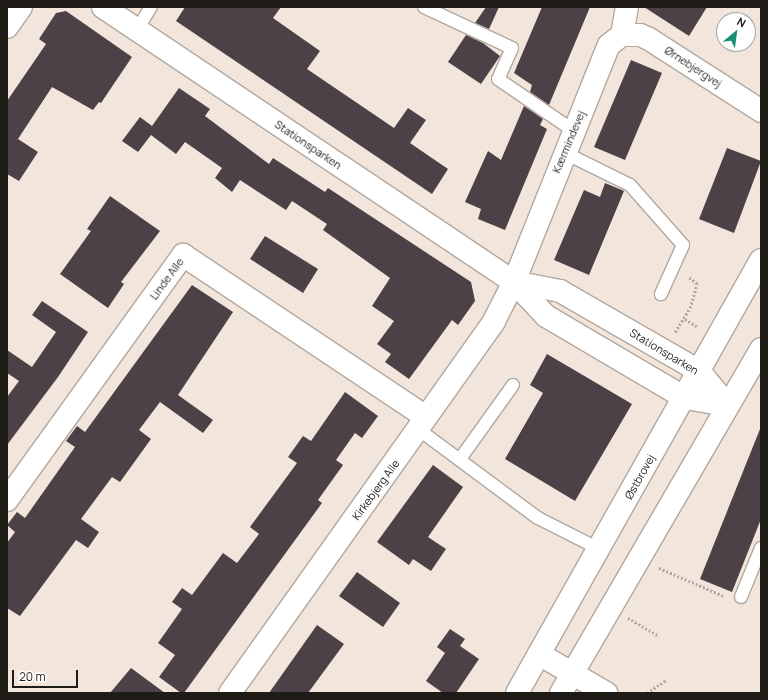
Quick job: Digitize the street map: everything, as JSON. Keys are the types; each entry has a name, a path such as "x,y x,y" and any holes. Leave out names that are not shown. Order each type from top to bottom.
{"street":[{"path":"7,27 21,7"},
{"name":"Stationsparken","path":"103,7 514,282 546,316 684,398 727,405"},
{"path":"622,35 627,7"},
{"name":"Kærmindevej","path":"514,282 609,45 622,35"},
{"name":"Ørnebjergvej","path":"622,35 640,35 649,39 761,111"},
{"name":"Linde Alle","path":"7,500 183,255 422,423"},
{"name":"Østbrovej","path":"517,693 761,260"},
{"name":"Stationsparken","path":"514,282 560,291 699,372 727,405"},
{"name":"Kirkebjerg Alle","path":"230,693 494,321 514,282"},
{"path":"561,693 640,560 727,405 761,349"},
{"path":"539,654 606,693"}],"lane":[{"path":"137,30 151,7"},
{"path":"424,7 512,48 498,79 574,131"},
{"path":"565,153 630,185 682,245 661,294"},
{"path":"460,459 513,385"},
{"path":"422,423 460,459 538,518 599,549"},
{"path":"741,597 761,548"}],"path":[{"path":"673,266 697,284 685,319"},
{"path":"640,560 732,599 741,597"},
{"path":"611,608 659,636"},
{"path":"647,693 666,680"}],"building":[{"path":"185,7 281,7 273,18 320,51 307,69 394,128 408,108 426,120 410,143 448,169 432,194 176,21"},
{"path":"486,7 499,7 489,29 475,23"},
{"path":"542,7 590,7 549,105 530,92 532,85 514,73"},
{"path":"644,7 707,7 689,36"},
{"path":"66,11 132,57 101,103 99,102 93,110 52,87 18,139 38,152 19,181 7,174 7,101 46,44 39,39 56,13"},
{"path":"466,35 483,43 500,56 481,84 448,62"},
{"path":"631,60 662,73 625,160 594,147"},
{"path":"179,88 210,109 205,116 269,164 273,158 325,192 328,188 471,282 475,301 458,325 452,320 409,379 385,362 391,354 377,344 394,321 372,306 390,278 323,230 327,224 292,201 286,210 240,180 232,192 215,178 222,168 185,142 176,154 151,135 138,152 122,141 140,117 152,126"},
{"path":"524,106 543,119 540,125 547,129 505,230 478,219 481,209 465,202 488,151 501,160"},
{"path":"727,148 761,161 734,233 699,219"},
{"path":"605,183 624,191 589,275 554,260 584,190 600,197"},
{"path":"110,196 160,231 121,282 124,284 108,308 60,274 91,231 87,229"},
{"path":"265,236 318,269 303,293 250,259"},
{"path":"192,285 233,312 178,395 213,420 203,433 160,402 139,430 151,439 120,482 112,477 81,519 99,532 88,548 76,540 20,616 7,608 7,543 15,532 7,525 17,512 25,518 75,447 66,441 77,426 85,432"},
{"path":"42,301 88,332 58,377 7,445 7,397 19,381 7,373 7,350 32,367 56,332 32,315"},
{"path":"547,354 632,404 575,501 505,459 543,393 530,385"},
{"path":"345,392 378,416 362,438 355,433 336,460 343,465 318,500 322,503 184,693 181,693 159,677 175,655 158,643 182,609 172,602 182,588 192,595 223,553 237,563 259,534 250,527 297,463 288,457 303,436 311,441"},
{"path":"760,429 761,519 732,592 700,579"},
{"path":"433,465 463,487 428,537 446,549 431,571 413,559 409,565 377,542"},
{"path":"357,572 400,603 383,627 339,596"},
{"path":"317,625 344,644 308,693 269,693"},
{"path":"450,629 465,639 460,646 479,659 456,693 443,693 426,681 445,653 437,647"},
{"path":"131,668 165,693 110,693"}]}
